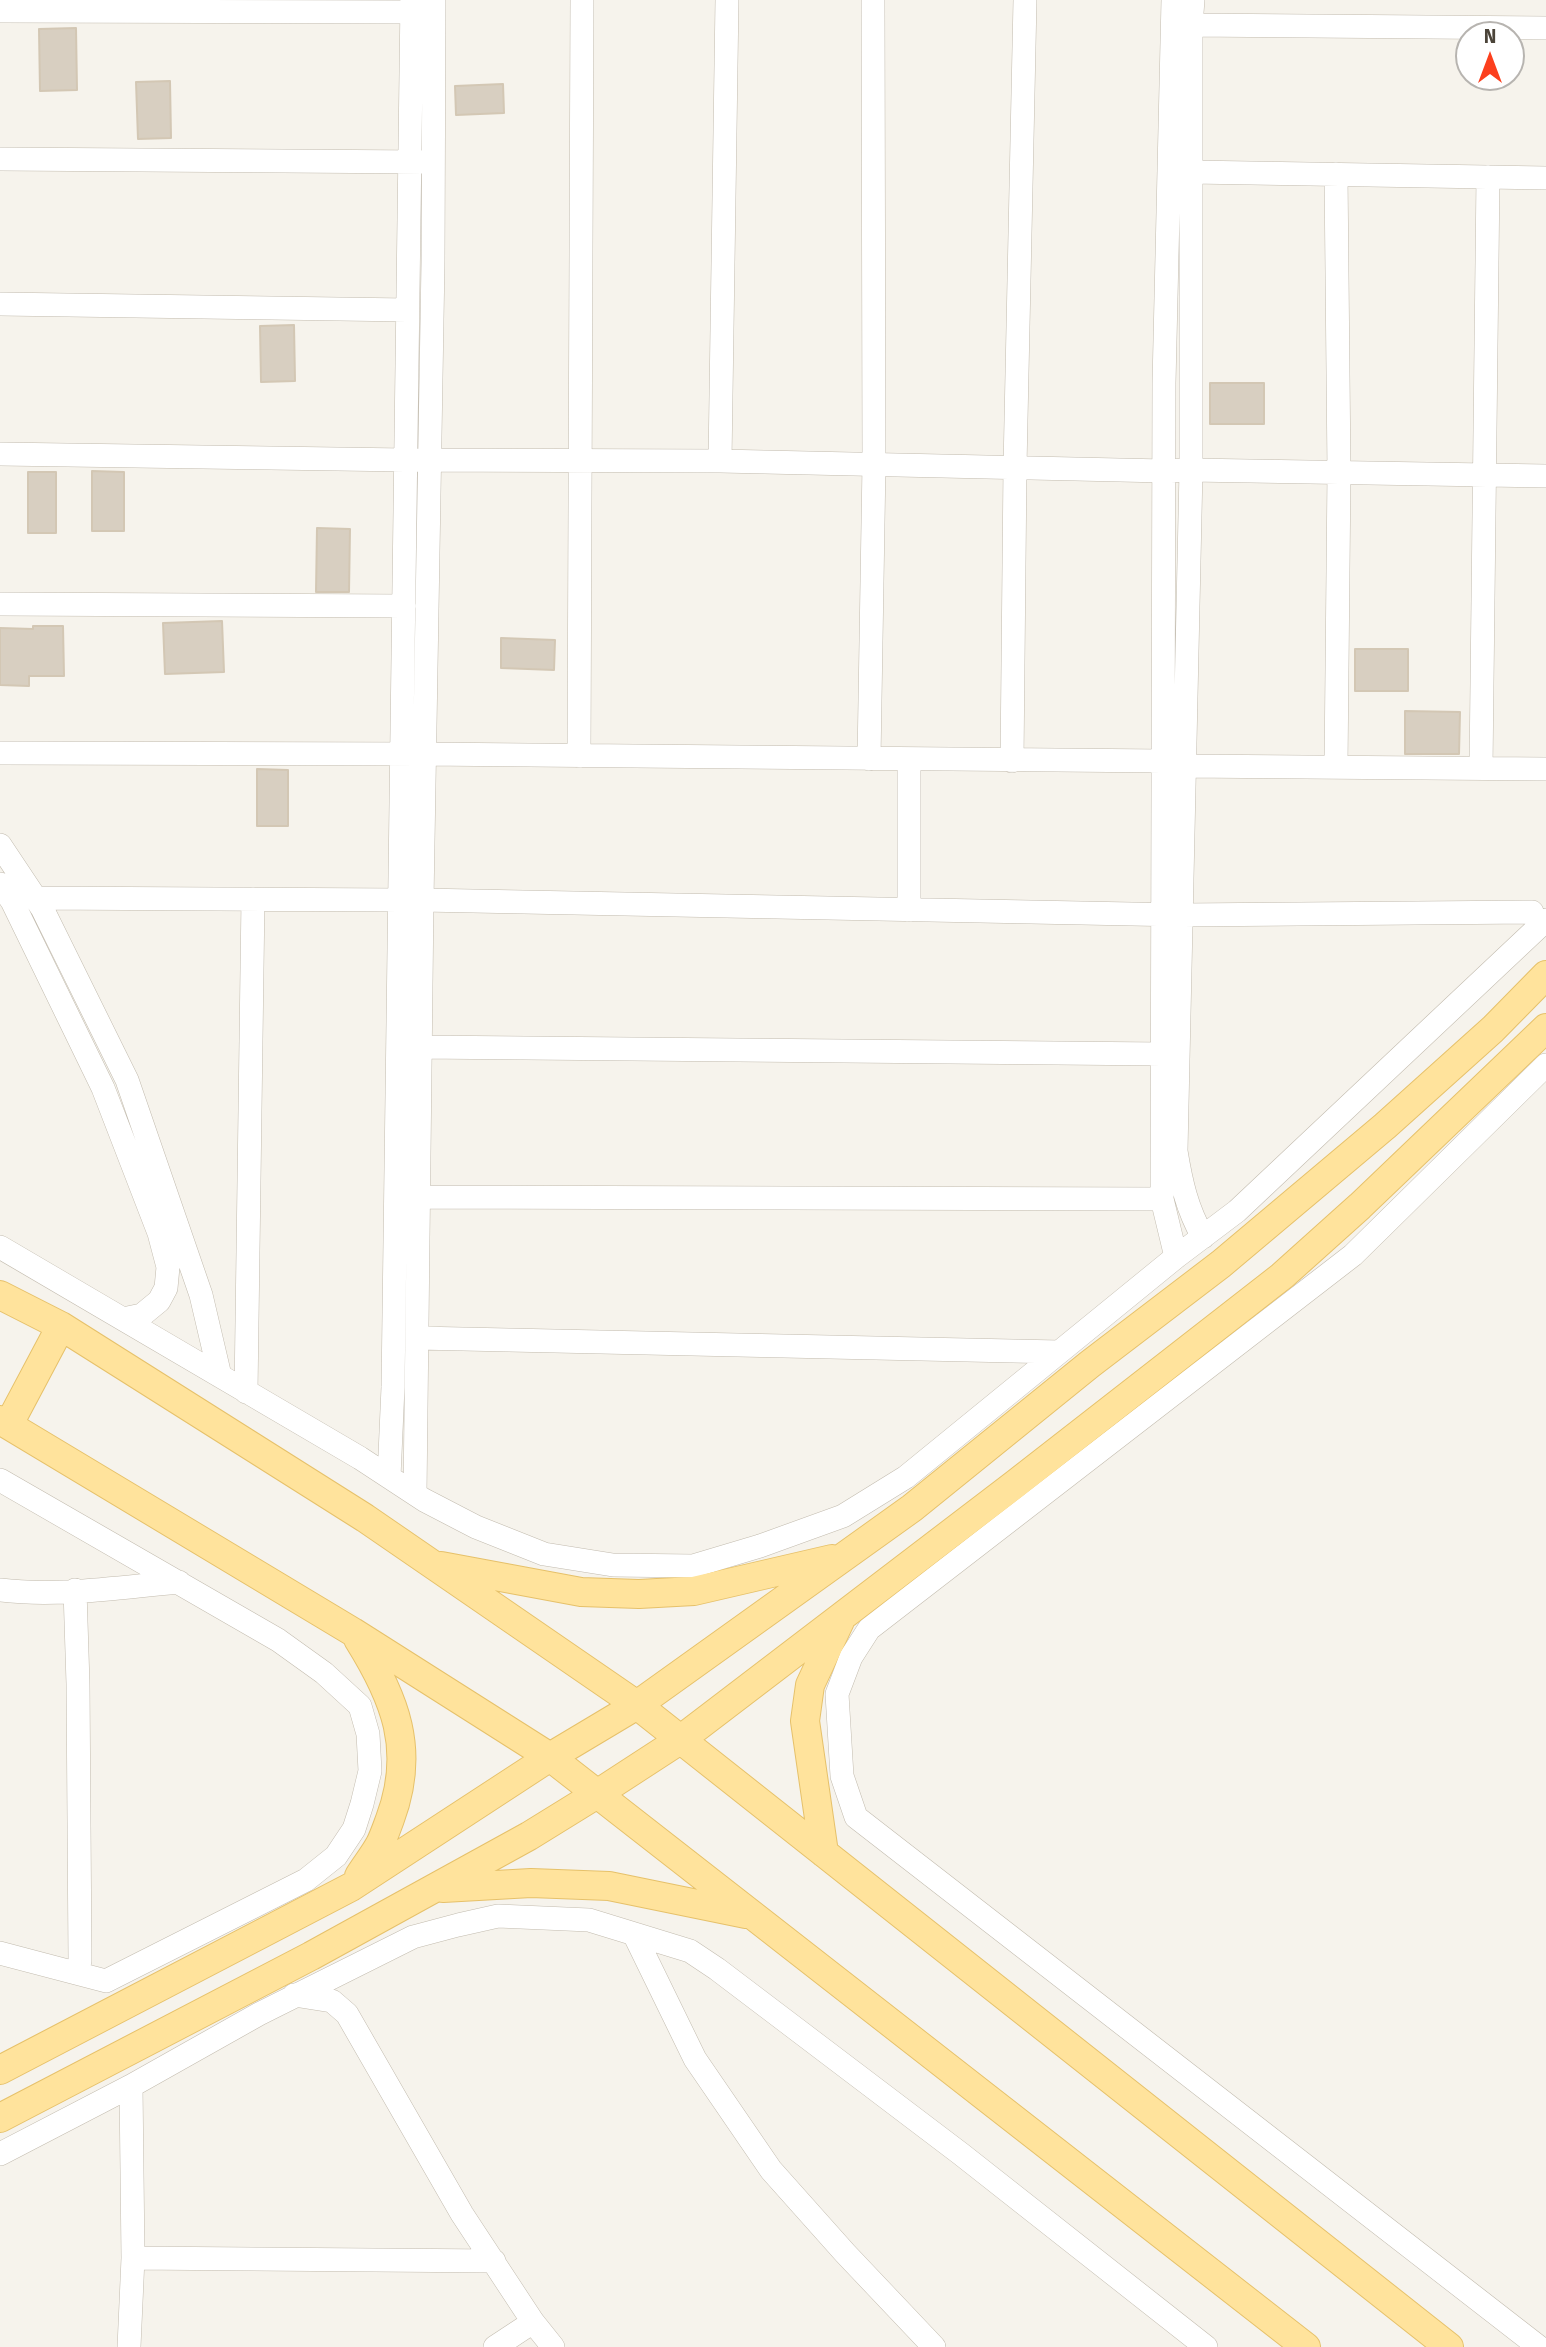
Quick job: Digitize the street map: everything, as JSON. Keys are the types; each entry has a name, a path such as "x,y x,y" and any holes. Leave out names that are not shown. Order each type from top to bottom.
{"main road":[{"path":"0,2070 351,1887 637,1705 912,1508 1090,1364 1221,1264 1385,1126 1493,1029 1546,975"},
{"path":"0,2118 228,2000 529,1836 680,1740 1282,1276 1360,1206 1546,1028"},
{"path":"0,1295 61,1326 365,1518 637,1705 1449,2347"},
{"path":"61,1326 4,1422 353,1632 550,1758 1306,2347"},
{"path":"432,1564 582,1592 639,1594 694,1591 845,1556"},
{"path":"824,1853 805,1721 810,1685 843,1616"},
{"path":"351,1887 381,1843 399,1796 402,1761 400,1729 391,1702 378,1672 353,1632"},
{"path":"434,1888 531,1883 608,1886 752,1915"}],"street":[{"path":"389,1477 411,900 413,754 430,459 434,0"},
{"path":"579,756 582,0"},
{"path":"720,461 726,0"},
{"path":"869,759 874,464 873,0"},
{"path":"1012,761 1025,0"},
{"path":"1173,0 1164,471 1173,764 1172,915 1177,1151 1183,1191 1192,1218 1203,1237"},
{"path":"1173,764 1191,470 1193,0"},
{"path":"0,11 412,6 404,606 413,754"},
{"path":"1191,26 1546,28"},
{"path":"0,159 434,162"},
{"path":"1192,172 1546,178"},
{"path":"1336,174 1339,472 1336,767"},
{"path":"1481,768 1488,177"},
{"path":"0,304 407,310"},
{"path":"0,454 720,461 1546,476"},
{"path":"0,604 404,606"},
{"path":"0,753 909,759 1546,769"},
{"path":"909,759 909,910"},
{"path":"0,845 35,898 127,1080 201,1295 220,1376"},
{"path":"0,884 12,901 103,1088 159,1233 168,1267 166,1288 159,1301 142,1315 123,1319"},
{"path":"35,898 411,900 1172,915 1539,916"},
{"path":"246,1392 253,899"},
{"path":"411,900 420,1047 415,1494"},
{"path":"1172,915 1162,1054 1162,1199 1176,1257"},
{"path":"0,1247 415,1494 476,1527 544,1554 613,1565 693,1566 760,1546 843,1516 906,1477 1176,1257 1237,1211 1539,916"},
{"path":"420,1047 1162,1054"},
{"path":"1539,2347 856,1817 842,1776 837,1694 851,1657 869,1629 1353,1255 1546,1065"},
{"path":"418,1197 1162,1199"},
{"path":"417,1338 1059,1352"},
{"path":"0,1480 278,1640 324,1673 360,1706 368,1734 370,1771 354,1829 336,1856 306,1880 106,1981 0,1953"},
{"path":"0,1590 75,1590 179,1582"},
{"path":"75,1590 80,1961"},
{"path":"0,2154 131,2086 259,2014 412,1937 498,1916 589,1920 690,1951 717,1969 961,2154 1206,2347"},
{"path":"634,1934 695,2059 771,2170 933,2347"},
{"path":"0,1940 124,1972"},
{"path":"228,2000 299,1994 332,2001 347,2014 462,2214 533,2322 553,2347"},
{"path":"129,2347 133,2258 131,2086"},
{"path":"133,2258 494,2262"},
{"path":"495,2347 533,2322"}],"building":[{"path":"76,28 77,90 40,91 39,29"},
{"path":"170,81 171,138 138,139 136,82"},
{"path":"503,84 504,113 456,115 455,86"},
{"path":"294,325 295,381 261,382 260,326"},
{"path":"1210,383 1264,383 1264,424 1210,424"},
{"path":"92,471 124,472 124,531 92,531"},
{"path":"28,472 56,472 56,533 28,533"},
{"path":"317,528 350,529 349,592 316,592"},
{"path":"222,621 224,672 165,674 163,623"},
{"path":"33,626 63,626 64,676 29,676 29,686 0,685 0,628 33,629"},
{"path":"501,638 555,640 554,670 501,668"},
{"path":"1355,649 1408,649 1408,691 1355,691"},
{"path":"1405,711 1460,712 1459,754 1405,754"},
{"path":"257,769 288,770 288,826 257,826"}]}
